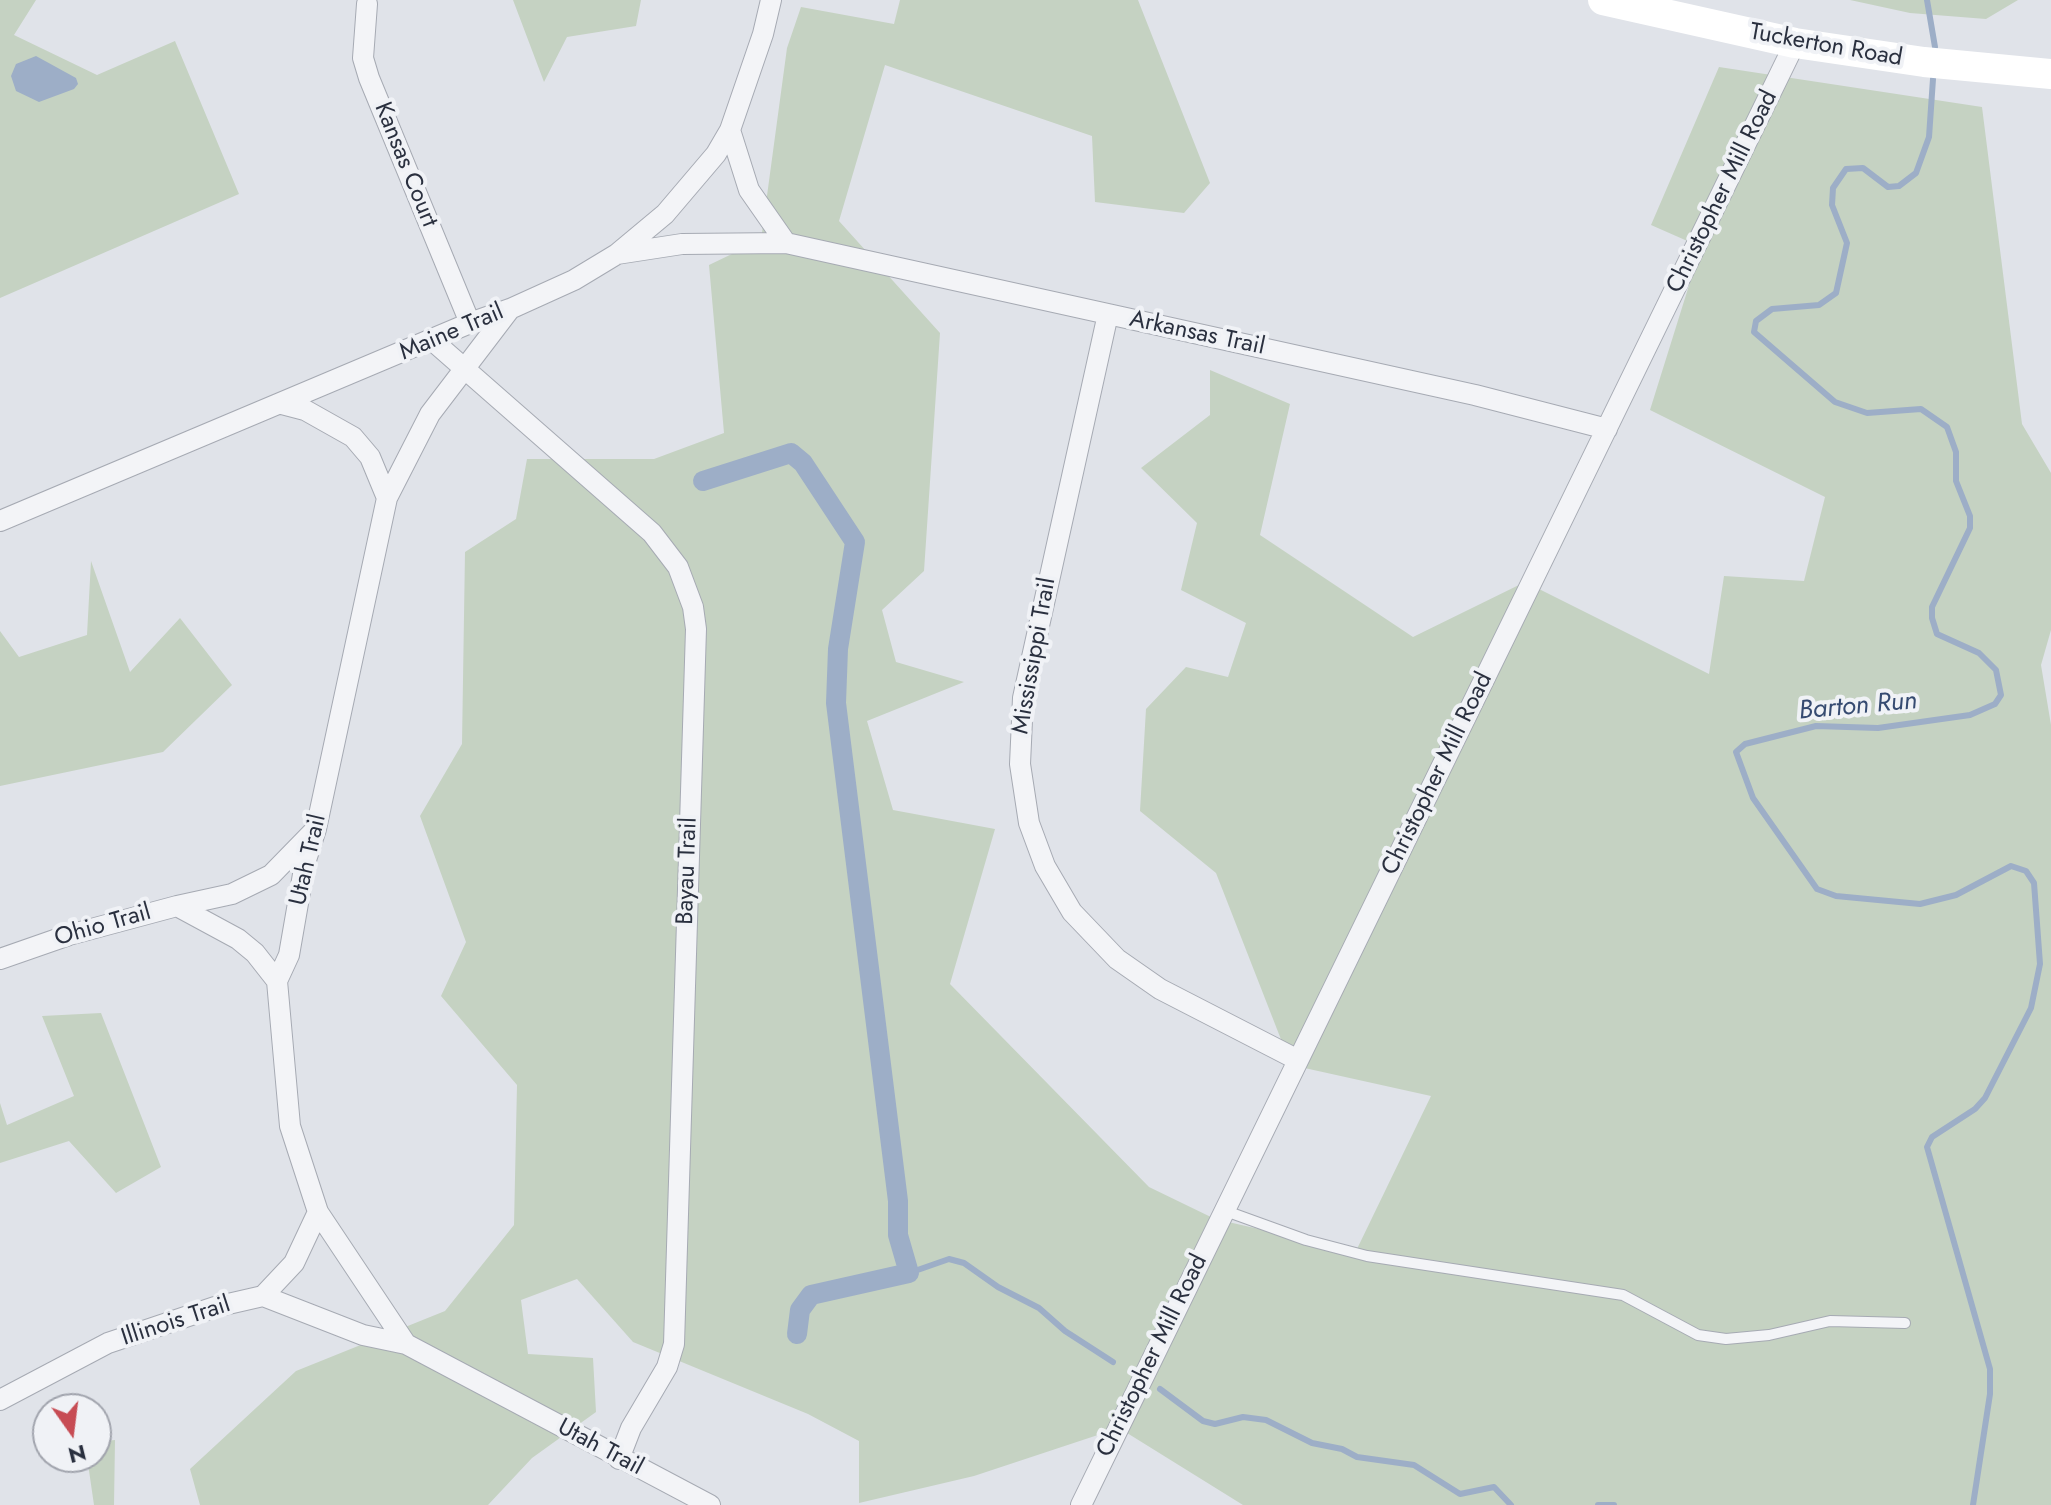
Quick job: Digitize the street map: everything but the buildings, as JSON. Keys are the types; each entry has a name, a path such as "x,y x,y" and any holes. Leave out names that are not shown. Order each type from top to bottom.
{"main road":[{"name":"Tuckerton Road","path":"1608,1 1795,43 1937,64 2051,74"}],"street":[{"name":"Maine Trail","path":"0,521 470,323 510,309 574,280 617,254 665,214 694,184 730,130 763,34 771,0"},
{"name":"Kansas Court","path":"367,4 363,23 363,58 369,78 470,323"},
{"name":"Christopher Mill Road","path":"1081,1505 1795,43"},
{"path":"730,130 749,190 786,243"},
{"name":"Arkansas Trail","path":"617,254 682,244 786,243 1488,397 1607,429"},
{"name":"Utah Trail","path":"406,1344 318,1212 290,1126 277,981 289,955 305,863 316,829 387,498 430,414 510,309"},
{"name":"Mississippi Trail","path":"1108,314 1023,698 1018,734 1029,823 1045,866 1072,912 1117,959 1160,989 1298,1060"},
{"path":"433,341 463,369"},
{"name":"Bayau Trail","path":"463,369 652,533 678,567 693,607 696,629 674,1344 667,1367 631,1428 619,1459"},
{"path":"282,404 305,410 353,437 370,457 387,498"},
{"path":"177,906 232,894 271,875 316,829"},
{"name":"Ohio Trail","path":"0,959 69,935 177,906 238,939 277,981"},
{"name":"Illinois Trail","path":"0,1400 108,1343 215,1307 263,1296 294,1263 318,1212"},
{"name":"Utah Trail","path":"263,1296 363,1335 406,1344 710,1505"}],"lane":[{"path":"1223,1210 1306,1240 1367,1256 1623,1295 1698,1335 1726,1339 1769,1335 1830,1321 1905,1323"}],"green space":[{"path":"0,0 36,0 14,35 97,75 175,41 239,194 0,298"},
{"path":"513,0 641,0 636,26 567,37 544,82"},
{"path":"900,0 1138,0 1210,183 1184,213 1095,202 1092,136 885,65 839,221 940,333 924,571 882,610 896,662 964,682 867,721 893,810 995,829 950,984 1149,1187 1215,1219 1356,1251 1431,1096 1291,1065 1216,873 1140,811 1146,709 1186,667 1228,677 1246,623 1181,590 1197,523 1141,468 1210,415 1210,370 1290,404 1260,535 1413,637 1525,582 1709,674 1724,576 1804,581 1825,497 1650,410 1701,247 1651,225 1719,67 1982,107 2022,424 2051,473 2051,630 2041,665 2051,725 2051,1505 1243,1505 1119,1428 974,1476 859,1503 859,1441 808,1414 633,1342 577,1279 521,1300 528,1354 593,1358 596,1412 532,1458 488,1505 200,1505 190,1469 296,1371 445,1311 514,1225 517,1085 441,996 466,942 420,816 462,744 465,552 516,519 527,459 654,459 724,433 709,265 761,240 787,48 801,7 894,24"},
{"path":"1850,0 2018,0 1986,19 1910,13"},
{"path":"91,561 130,672 180,618 232,685 163,752 0,786 0,631 19,657 87,635"},
{"path":"101,1013 161,1167 116,1193 69,1141 0,1163 0,1103 7,1125 74,1096 42,1016"},
{"path":"112,1440 115,1440 114,1505 94,1505 89,1473 112,1473"}],"water":[{"path":"36,56 76,78 78,84 74,89 39,102 16,91 11,76 16,64"}],"waterway":[{"name":"Barton Run","path":"1927,0 1935,47"},
{"name":"Barton Run","path":"1933,79 1929,137 1916,173 1899,186 1888,187 1863,168 1846,169 1833,188 1832,205 1847,243 1836,293 1819,305 1772,309 1756,321 1754,332 1835,402 1867,413 1921,409 1947,427 1956,452 1956,481 1970,516 1970,528 1932,607 1932,618 1937,634 1979,653 1996,670 2001,695 1995,704 1970,715 1878,728 1816,726 1745,744 1736,752 1753,798 1817,889 1836,896 1920,904 1956,895 2011,866 2026,871 2034,883 2040,964 2031,1008 1985,1098 1975,1109 1932,1137 1927,1147 1990,1369 1990,1394 1973,1505"},
{"path":"703,481 791,453 803,463 855,542 838,649 836,703 898,1201 898,1235 909,1273 811,1295 800,1310 797,1334"},
{"path":"909,1273 949,1259 964,1263 998,1287 1039,1308 1065,1331 1113,1362"},
{"path":"1160,1389 1203,1421 1215,1424 1243,1417 1266,1420 1312,1443 1342,1449 1357,1457 1414,1465 1460,1494 1494,1487 1511,1505"},
{"path":"1598,1505 1614,1505"}]}
